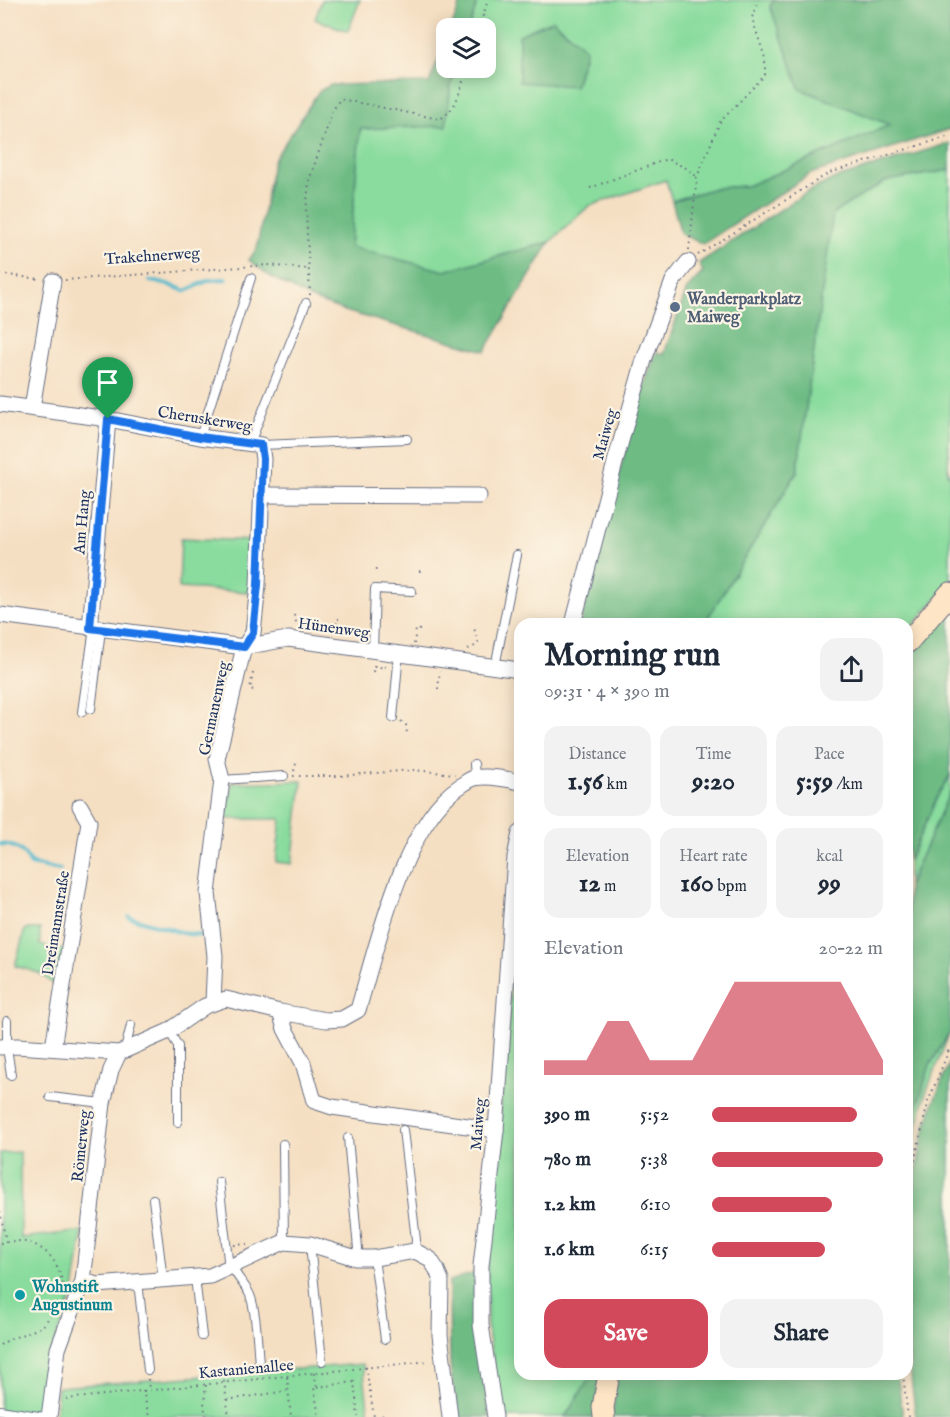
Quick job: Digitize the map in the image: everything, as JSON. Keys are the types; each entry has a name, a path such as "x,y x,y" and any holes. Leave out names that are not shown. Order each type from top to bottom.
{"main road":[{"path":"913,636 950,593"},
{"path":"604,1417 603,1407 608,1380"}],"street":[{"name":"Maiweg","path":"575,618 644,360 674,280 688,262"},
{"path":"32,408 53,281"},
{"name":"Cheruskerweg","path":"0,404 108,419 200,437 256,444"},
{"name":"Am Hang","path":"95,629 108,419"},
{"name":"Germanenweg","path":"213,1003 216,956 208,892 222,780 217,759 244,647 253,633 258,585 262,495 256,444"},
{"path":"262,495 479,496"},
{"name":"Hünenweg","path":"0,615 244,647 288,639 514,669"},
{"path":"3,1047 122,1051 169,1031 213,1003 226,999 326,1020 342,1019 358,1010 382,927 406,859 427,822 450,793 479,774 514,781"},
{"name":"Dreimannstraße","path":"54,1048 89,822 80,806"},
{"name":"Maiweg","path":"495,1417 481,1325 481,1266 496,1130 514,869"},
{"path":"280,1012 285,1029 303,1063 314,1101 332,1107 496,1130"},
{"name":"Römerweg","path":"47,1417 58,1348 83,1281 103,1103 111,1070 122,1051"},
{"path":"83,1281 98,1285 210,1276 284,1242 310,1244 356,1258 375,1258 415,1251 430,1259 441,1281 440,1335 450,1417"}],"lane":[{"path":"200,437 251,278"},
{"path":"306,303 256,444 407,439"},
{"path":"495,667 517,555"},
{"path":"373,651 375,589 412,591"},
{"path":"91,709 95,629"},
{"path":"82,712 95,629"},
{"path":"392,719 406,654"},
{"path":"222,780 284,776"},
{"path":"7,1021 3,1047 11,1074"},
{"path":"122,1051 131,1025"},
{"path":"169,1031 178,1047 178,1122"},
{"path":"50,1097 103,1103"},
{"path":"403,1130 416,1240 415,1251"},
{"path":"348,1138 358,1249 356,1258"},
{"path":"283,1144 284,1242"},
{"path":"219,1182 230,1267 243,1282 250,1296 259,1363"},
{"path":"153,1199 163,1280"},
{"path":"310,1244 322,1361"},
{"path":"375,1258 385,1339"},
{"path":"195,1278 202,1336"},
{"path":"138,1282 148,1370"},
{"path":"0,1410 47,1417"}],"path":[{"path":"482,18 488,0"},
{"path":"688,262 697,177 720,122 765,75 765,58 752,18 758,0"},
{"path":"306,303 310,296 306,212 309,181 333,110 340,99 439,119 445,117 454,106 464,78"},
{"path":"688,262 829,173 950,136"},
{"path":"590,188 667,159 686,168 697,177"},
{"name":"Trakehnerweg","path":"0,274 53,281 268,265 309,269"},
{"path":"375,570 380,570"},
{"path":"419,571 424,571"},
{"path":"294,615 297,631"},
{"path":"333,627 336,627 339,619"},
{"path":"460,662 463,650 475,646 477,642 474,628"},
{"path":"406,654 416,629 420,630"},
{"path":"438,689 441,660"},
{"path":"392,719 402,721 406,725 406,733"},
{"path":"294,771 297,760"},
{"path":"284,776 338,776 413,770 479,774"},
{"path":"913,1168 928,1102 950,1047"},
{"path":"0,1211 6,1242"},
{"path":"0,1243 16,1240 40,1246 50,1255 59,1271 64,1289 63,1297 42,1327 0,1345"},
{"path":"226,1246 250,1243"},
{"name":"Kastanienallee","path":"51,1400 443,1360"},
{"path":"366,1367 374,1417"},
{"path":"314,1373 319,1417"},
{"path":"287,1377 291,1417"},
{"path":"904,1380 908,1417"},
{"path":"224,1381 229,1417"},
{"path":"317,1387 354,1382 358,1417"},
{"path":"206,1384 204,1406 206,1417"},
{"path":"143,1390 149,1417"},
{"path":"227,1400 287,1391"}],"green space":[{"path":"322,0 360,0 348,31 315,19"},
{"path":"462,0 478,0 472,18 455,18"},
{"path":"478,0 774,0 770,6 891,125 747,186 715,188 672,201 666,180 589,206 550,242 445,271 350,248 360,129 446,125 453,78 496,78 496,18 472,18","holes":["553,20 586,49 575,86"]},
{"path":"774,0 950,0 950,129 810,174 703,244 681,234 672,201 715,188 747,186 890,125 800,89 770,6"},
{"path":"553,20 586,49 575,86 519,82 519,35"},
{"path":"436,66 436,78 453,78 446,126 360,129 350,247 445,271 550,242 485,351 345,311 312,299 271,277 249,260 257,248 273,161 319,91 331,85 429,83"},
{"path":"950,143 950,170 886,181 833,213 797,472 708,618 582,618 636,408 656,352 664,354 687,289 703,272 699,263 806,193 833,179"},
{"path":"950,170 948,474 950,473 950,583 913,625 913,618 708,618 797,472 833,213 886,181"},
{"path":"181,538 254,541 249,592 179,588"},
{"path":"950,605 950,775 939,793 913,851 913,648"},
{"path":"950,775 950,792 913,875 913,851 939,793"},
{"path":"302,781 292,864 276,862 281,819 226,819 232,783"},
{"path":"950,792 950,1032 930,1065 913,1120 913,875"},
{"path":"25,929 40,929 40,945 65,950 58,988 39,973 15,966"},
{"path":"514,952 514,1380 588,1380 565,1417 502,1417 487,1325 487,1270"},
{"path":"950,1032 926,1092 913,1141 913,1120 930,1065"},
{"path":"950,1062 950,1417 916,1417 911,1380 913,1380 913,1194 923,1140 933,1104"},
{"path":"20,1152 21,1238 83,1231 74,1292 51,1352 41,1417 0,1417 0,1153"},
{"path":"474,1273 490,1417 457,1417 450,1365 449,1281"},
{"path":"363,1364 369,1417 55,1417 58,1387"},
{"path":"588,1380 599,1380 596,1417 565,1417"},
{"path":"616,1380 898,1380 903,1417 612,1417"}],"waterway":[{"path":"150,281 186,291 209,280 226,279"},
{"path":"0,844 18,849 31,864 60,870"},
{"path":"129,917 183,933 206,936"}],"place":[{"name":"Wanderparkplatz Maiweg","path":"675,307"},
{"name":"Wohnstift Augustinum","path":"20,1295"}],"route":[{"path":"108,419 200,437 261,445 263,459 258,585 253,633 244,647 90,628 108,419"}]}
